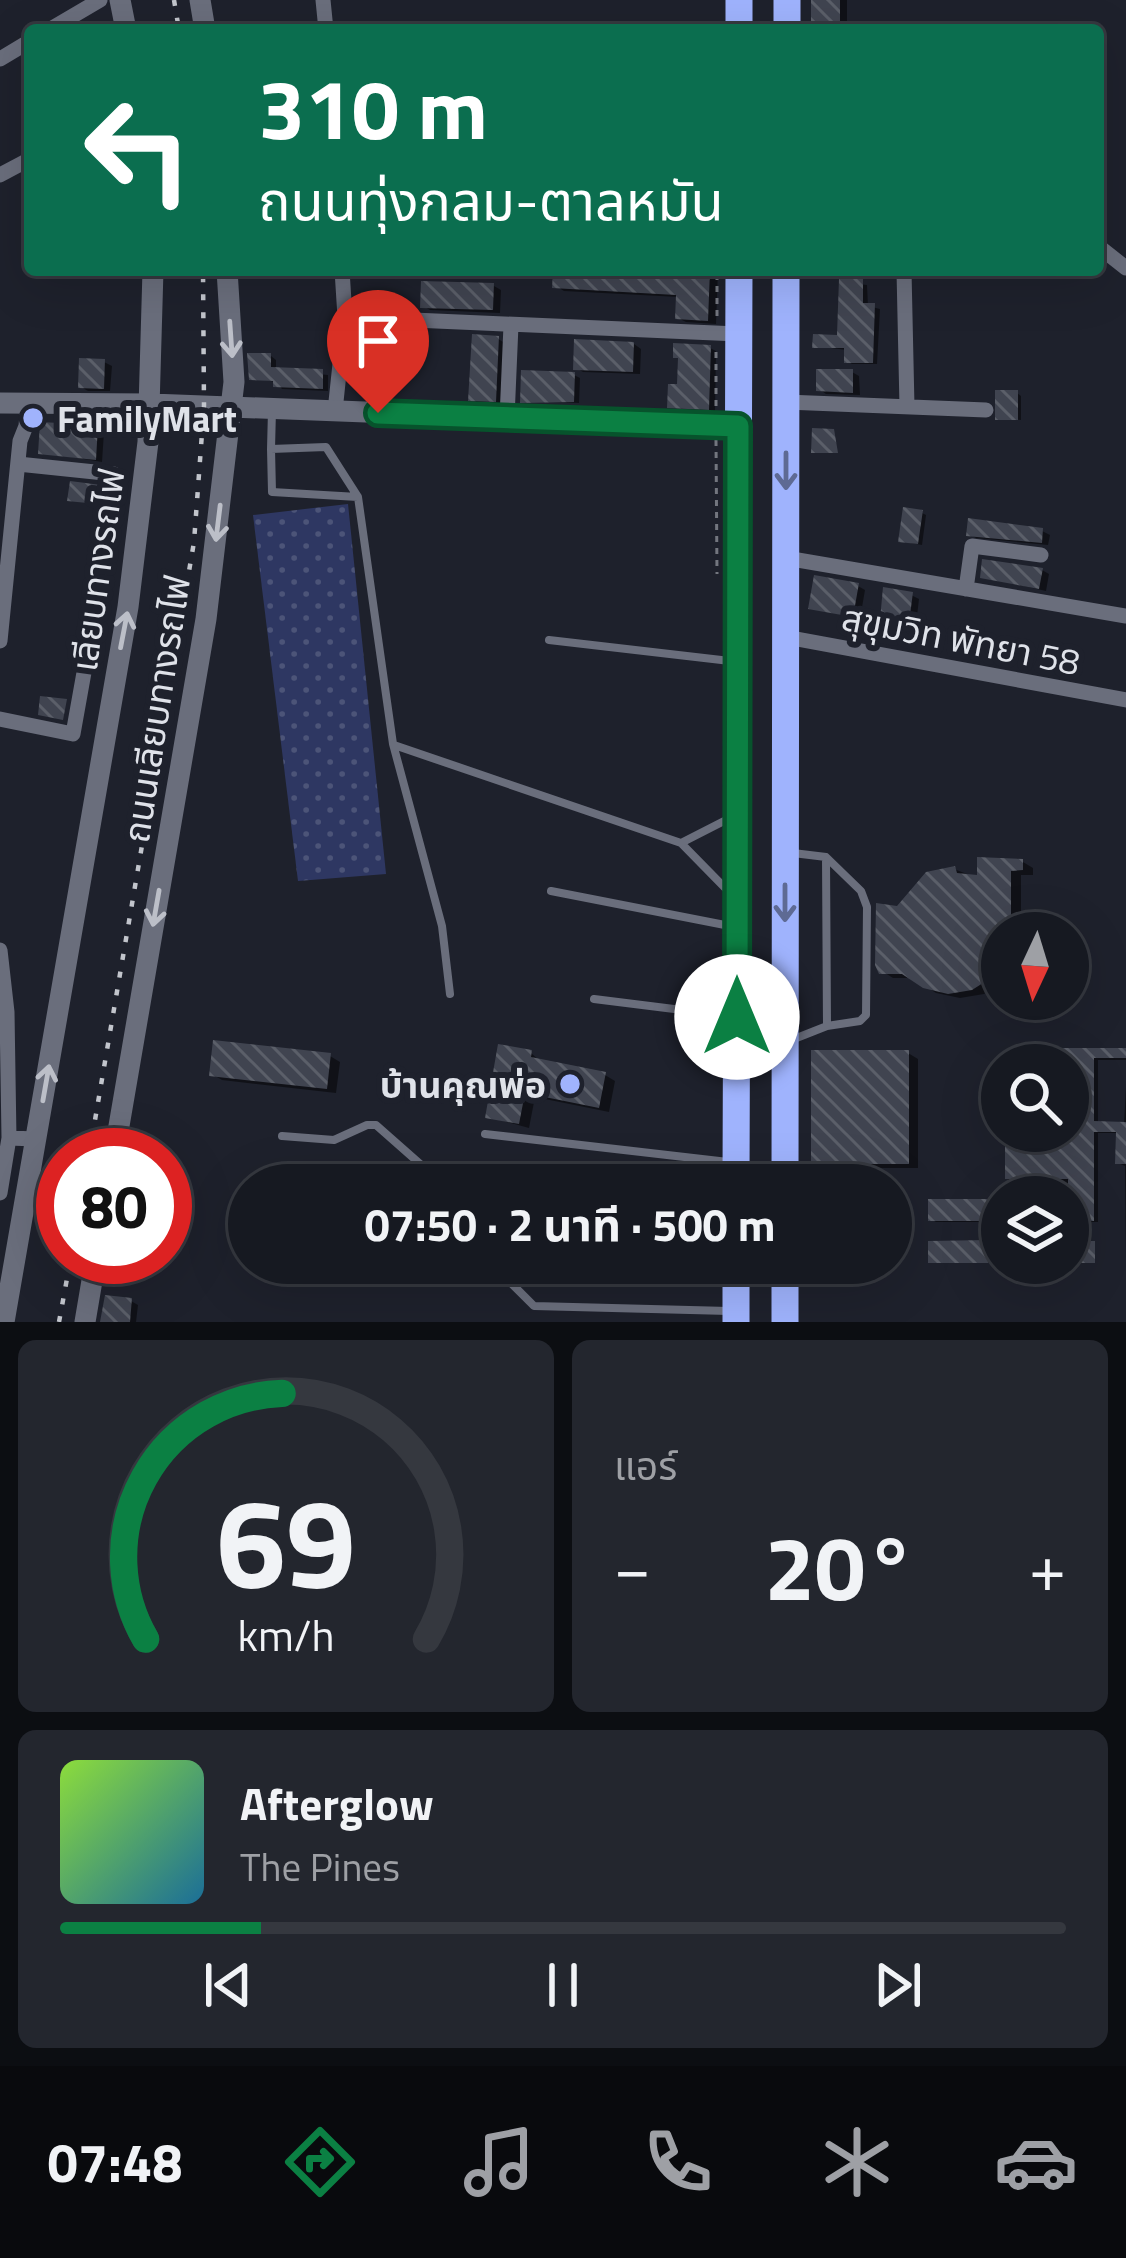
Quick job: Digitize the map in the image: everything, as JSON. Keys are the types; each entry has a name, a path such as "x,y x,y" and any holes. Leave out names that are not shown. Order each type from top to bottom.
{"highway":[{"path":"736,1164 739,276"},
{"path":"785,1164 786,276"},
{"path":"737,1017 747,1034 758,1041 785,1029"},
{"path":"736,1101 751,1085 760,1083 773,1084 785,1097"},
{"path":"736,1284 736,1317"},
{"path":"784,1322 785,1284"}],"street":[{"path":"59,24 100,0"},
{"path":"151,404 153,276"},
{"name":"ถนนเลียบทางรถไฟ","path":"119,1128 206,619 232,407 227,276"},
{"path":"335,411 345,317 342,276"},
{"path":"905,276 907,407"},
{"path":"345,317 739,334"},
{"path":"507,418 511,325"},
{"path":"786,402 986,410"},
{"path":"0,641 8,492 20,441 14,427 14,403 738,426"},
{"name":"เลียบทางรถไฟ","path":"103,745 128,607 151,404"},
{"path":"0,719 73,734 114,474 18,464"},
{"path":"966,589 972,546 1041,555"},
{"path":"786,558 1126,616"},
{"name":"สุขุมวิท พัทยา 58","path":"786,637 1126,700"},
{"name":"ถนนเลียบทางรถไฟ","path":"38,1128 103,745"},
{"path":"0,950 7,1012 9,1138 0,1193"},
{"path":"9,1138 36,1139"},
{"name":"ถนนเลียบทางรถไฟ","path":"4,1322 36,1139"},
{"path":"85,1322 91,1284"}],"lane":[{"path":"272,408 272,492 358,497"},
{"path":"271,448 326,447 358,497 392,744 442,926 450,994"},
{"path":"549,640 738,662"},
{"path":"392,744 681,843 737,915"},
{"path":"681,843 737,813"},
{"path":"785,853 826,857 861,891 867,907 866,1015 860,1021 785,1029"},
{"path":"826,857 827,1026"},
{"path":"551,891 737,915"},
{"path":"594,999 737,1017"},
{"path":"282,1136 334,1140 376,1125 420,1164"},
{"path":"485,1133 675,1164"},
{"path":"512,1284 534,1306 736,1317"}],"shaded area":[{"path":"348,504 386,874 298,881 253,515"}],"building":[{"path":"811,0 840,0 840,24 811,24"},
{"path":"553,276 710,276 708,321 675,319 676,295 552,288"},
{"path":"863,278 863,303 875,303 873,363 844,363 844,348 812,348 813,334 837,335 839,279"},
{"path":"421,281 494,283 493,310 420,308"},
{"path":"472,334 499,336 496,402 468,401"},
{"path":"574,339 634,342 633,372 573,370"},
{"path":"673,343 711,345 709,410 667,408 668,384 677,384"},
{"path":"247,353 271,353 271,367 323,369 323,389 273,387 273,381 249,380"},
{"path":"79,358 105,359 104,389 78,388"},
{"path":"816,369 853,369 853,393 816,391"},
{"path":"521,370 575,372 574,402 520,403"},
{"path":"995,390 1018,390 1018,420 995,420"},
{"path":"40,422 98,425 96,460 38,454"},
{"path":"812,428 834,429 838,453 811,453"},
{"path":"70,481 101,485 98,504 67,501"},
{"path":"903,507 923,510 918,544 898,542"},
{"path":"968,518 1043,528 1042,543 966,536"},
{"path":"982,559 1043,568 1039,589 980,578"},
{"path":"814,575 859,583 853,617 808,609"},
{"path":"883,587 913,592 909,623 880,620"},
{"path":"40,696 67,699 63,720 38,715"},
{"path":"977,857 1023,859 1023,870 1011,871 1011,912 981,912 981,984 948,994 923,988 902,974 879,974 875,965 876,903 897,906 926,872 955,866 957,873 977,875"},
{"path":"213,1040 331,1053 327,1089 209,1076"},
{"path":"498,1044 532,1050 531,1057 606,1072 599,1108 525,1093 519,1124 485,1118"},
{"path":"1089,1048 1126,1048 1126,1058 1094,1058 1094,1121 1126,1122 1126,1164 1115,1164 1116,1132 1094,1132 1094,1221 1089,1221 1089,1176 1005,1176 1005,1152 1089,1152"},
{"path":"811,1050 909,1050 909,1164 811,1164"},
{"path":"928,1199 981,1199 981,1221 928,1221"},
{"path":"981,1240 981,1263 928,1263 928,1241"},
{"path":"1089,1241 1095,1241 1095,1263 1089,1263"},
{"path":"105,1295 132,1298 130,1322 100,1322"}],"railway":[{"path":"174,0 178,24"},
{"path":"94,1128 194,542 204,406 203,276"},
{"path":"59,1322 66,1284"}],"place":[{"name":"FamilyMart","path":"33,418"},
{"name":"บ้านคุณพ่อ","path":"570,1084"}],"route":[{"path":"378,413 738,426 737,1017"}]}
